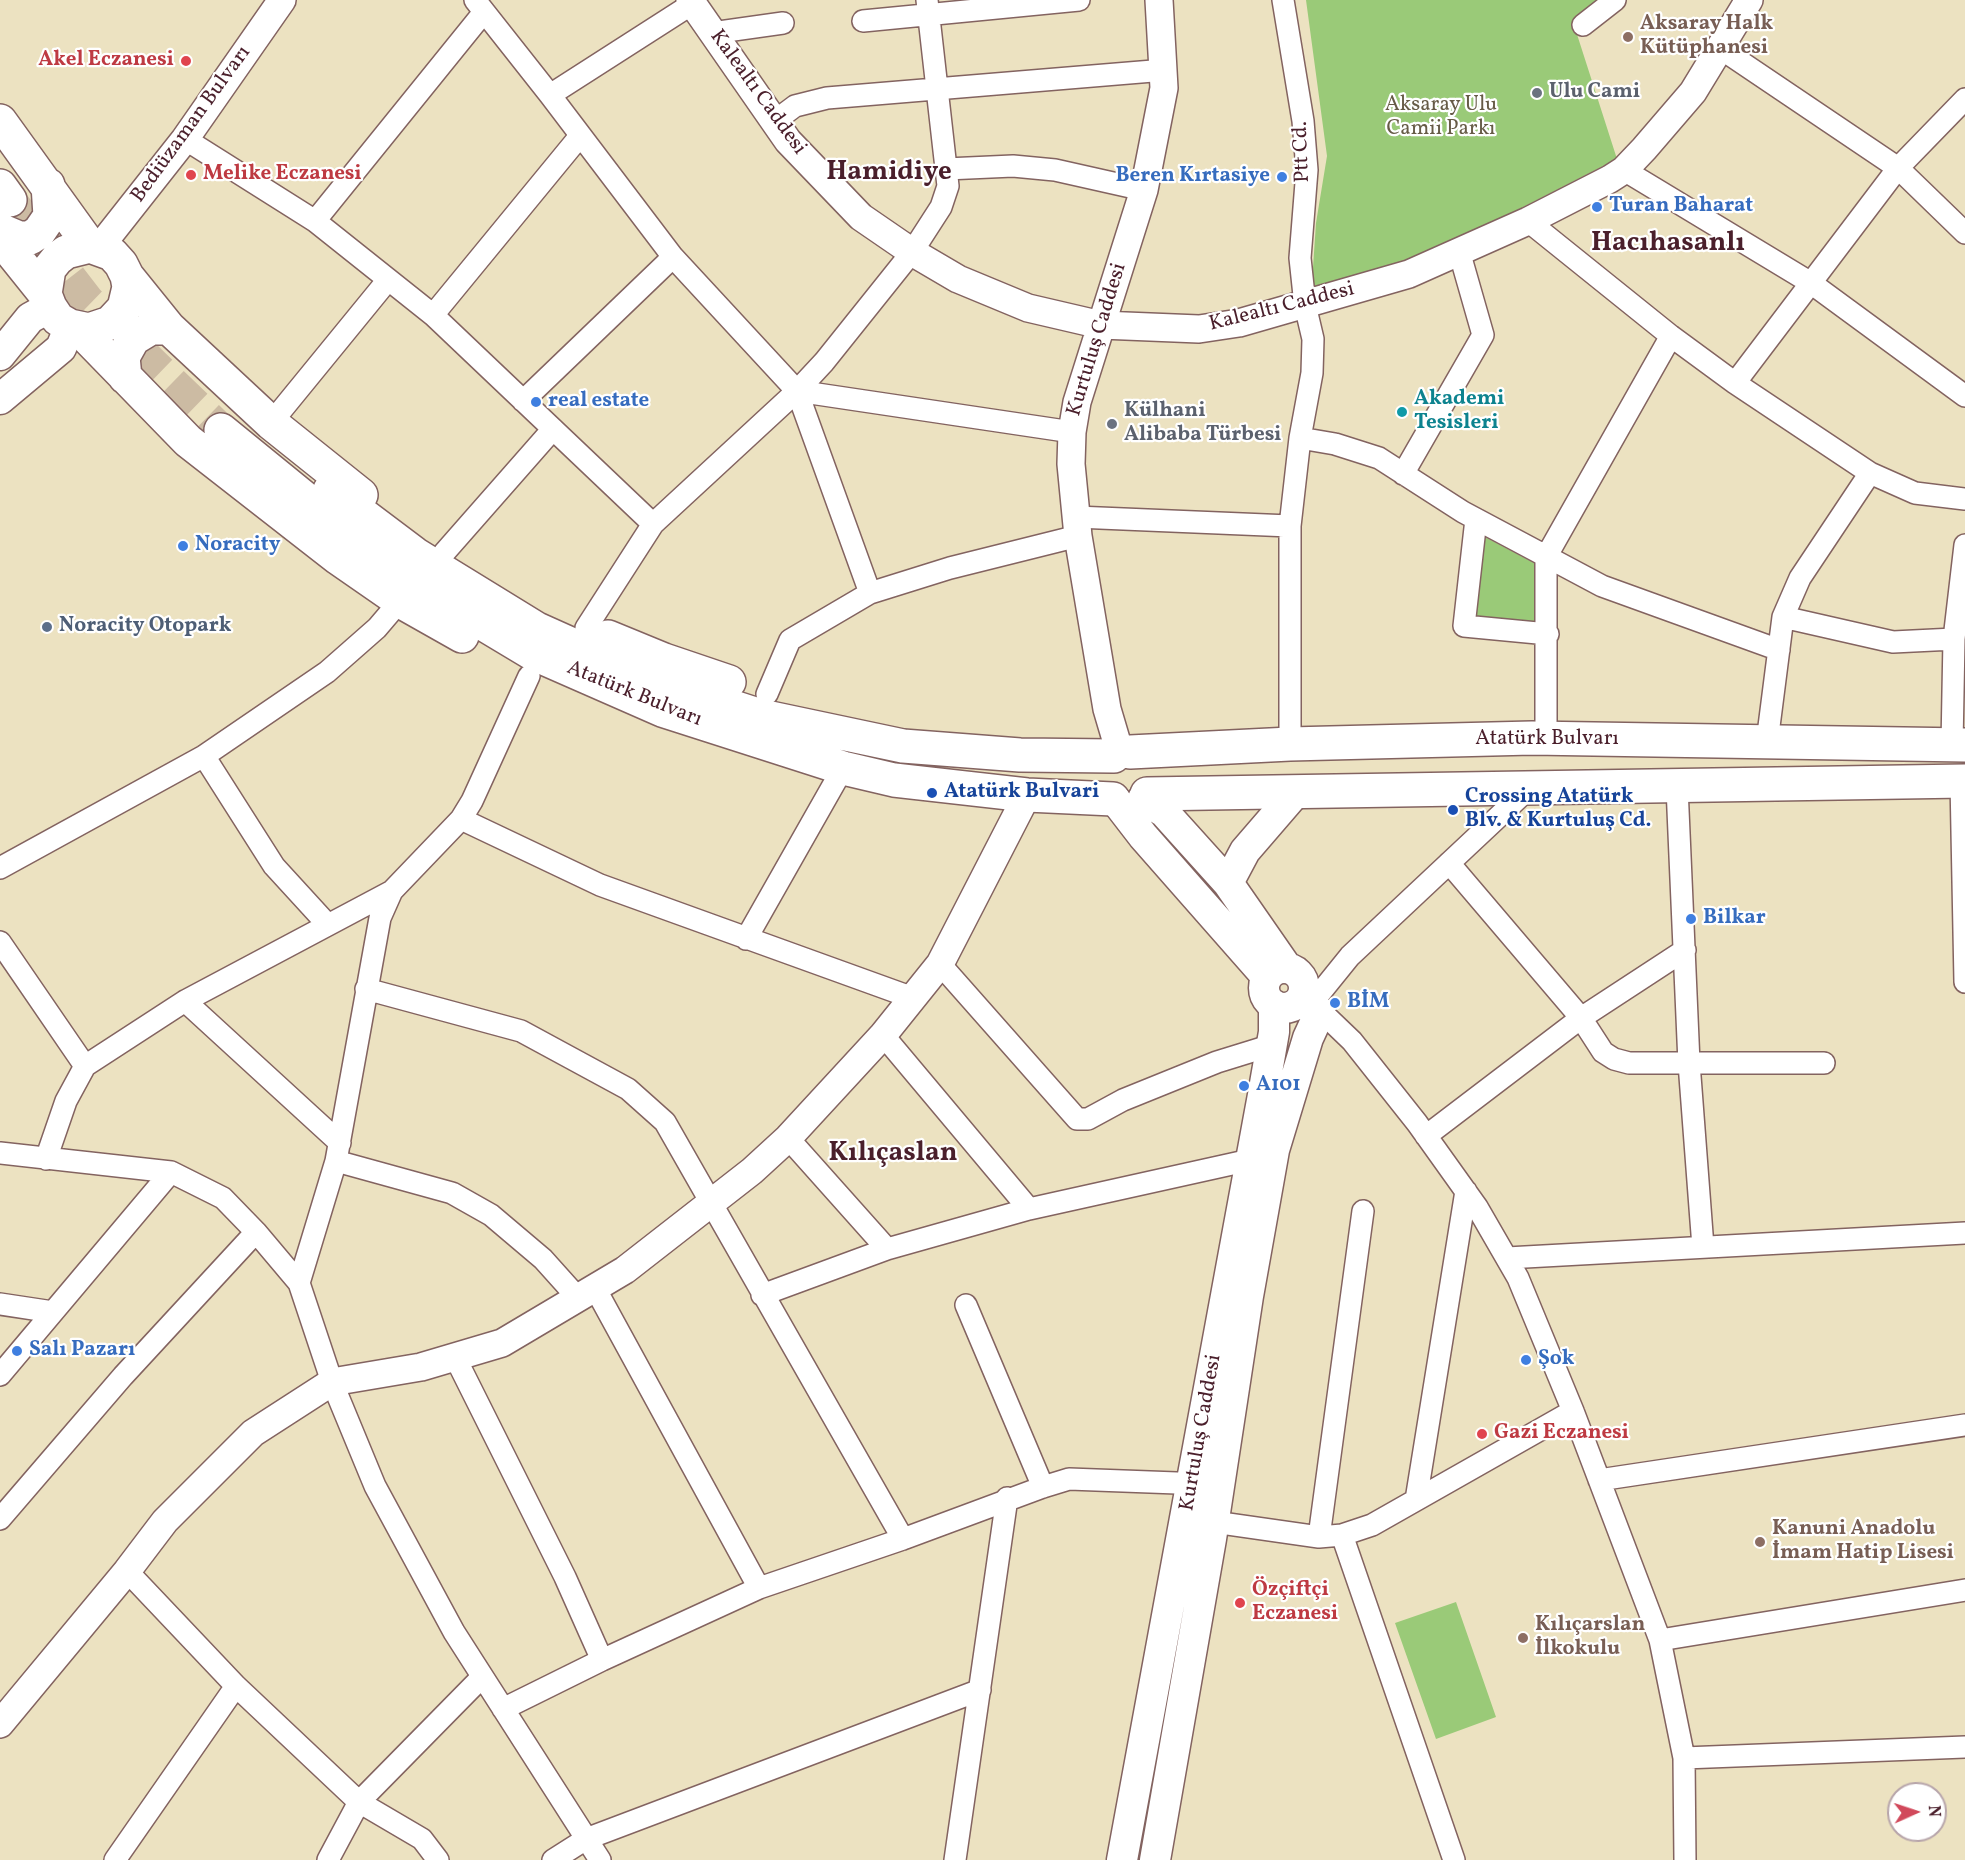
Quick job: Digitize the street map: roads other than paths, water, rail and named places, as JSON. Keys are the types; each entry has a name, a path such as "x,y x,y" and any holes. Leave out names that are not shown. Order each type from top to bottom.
{"main road":[{"path":"0,121 21,190 95,247 112,254 169,328 271,423 351,488 444,553 586,628 664,660 767,694 829,732"},
{"path":"0,154 21,190 50,216 39,232 30,238 19,238 0,230"},
{"path":"0,238 61,314 188,441 338,558 400,601 530,676 608,710 843,768"},
{"path":"0,399 61,348 61,314 48,275 57,259 66,252 95,247"},
{"path":"0,355 30,318 61,314 100,328 118,316 128,298 127,276"},
{"path":"125,377 123,357 133,339 151,328 169,328"},
{"name":"Atatürk Bulvarı","path":"1959,745 1546,738 1290,744 1121,754 1020,755 903,746 761,716 653,681 537,629 414,554 306,472 230,423 356,540 447,602 532,653 662,710 843,768 894,780 1027,795 1130,798 1963,781"},
{"path":"1130,798 1153,780 1152,772 1144,758 1121,754 1108,761 1102,777 1106,793 1130,798 1164,812 1228,883 1277,972"},
{"path":"1228,883 1245,851 1295,793"},
{"path":"1130,798 1143,836 1277,972 1302,981 1311,1003 1308,1038 1277,1136 1248,1296 1207,1484 1214,1522 1155,1860"},
{"path":"1277,972 1264,985 1265,997 1274,1005 1291,1006 1311,1003"},
{"name":"Kurtuluş Caddesi","path":"1122,1860 1207,1484 1250,1160 1272,1045 1274,1005"}],"street":[{"name":"Bediüzaman Bulvarı","path":"95,247 186,139 282,0"},
{"path":"863,21 928,8 1079,0"},
{"name":"Kurtuluş Caddesi","path":"1121,754 1107,709 1077,527 1071,464 1072,432 1077,402 1144,190 1165,70 1158,0"},
{"name":"Ptt Cd.","path":"1283,0 1303,121 1306,161 1300,258 1305,305 1313,339 1312,373 1300,438 1290,526 1290,744"},
{"path":"1583,26 1616,0"},
{"name":"Kalealtı Caddesi","path":"691,2 788,141 861,217 912,252 958,279 1028,308 1101,325 1199,330 1239,323 1409,274 1528,221 1624,170 1693,92 1749,0"},
{"path":"550,95 691,2"},
{"path":"315,220 479,6 673,257 797,391 870,593"},
{"path":"586,628 652,524 797,391 824,362 912,252 946,196 946,169 928,8"},
{"path":"712,33 783,23"},
{"path":"1720,48 1898,168 1965,233"},
{"path":"775,122 795,106 827,98 1165,70"},
{"path":"1735,383 1898,168 1965,99"},
{"path":"433,315 580,136"},
{"path":"186,139 315,220 387,281 433,315 652,524"},
{"path":"946,169 1013,166 1055,170 1144,190"},
{"path":"1624,170 1811,283 1965,396"},
{"path":"1528,221 1671,336 1735,383 1870,473 1915,493 1965,499"},
{"path":"1403,474 1483,335 1460,251"},
{"path":"523,401 673,257"},
{"path":"271,423 387,281"},
{"path":"1546,738 1548,634 1546,557 1671,336"},
{"path":"797,391 1072,432"},
{"path":"444,553 553,429"},
{"path":"1300,438 1335,444 1379,458 1476,519 1602,586 1779,650"},
{"path":"1767,742 1783,617 1800,578 1870,473"},
{"path":"1476,519 1464,626 1548,634"},
{"path":"767,694 790,640 870,593 1077,527 1290,526"},
{"path":"1959,745 1954,639 1965,545"},
{"path":"0,868 204,756 327,672 377,628 400,601"},
{"path":"1783,617 1893,642 1954,639"},
{"path":"46,1159 66,1101 85,1066 185,1001 392,891 461,819 485,776 530,676"},
{"path":"204,756 274,866 328,925"},
{"path":"746,939 843,768"},
{"path":"1963,781 1965,982"},
{"path":"1677,787 1689,1063 1703,1247"},
{"path":"1528,789 1350,956 1311,1003 1352,1041 1426,1136 1466,1191 1518,1278 1574,1411 1660,1640 1684,1758 1685,1860"},
{"path":"0,1724 127,1571 165,1521 253,1434 332,1382 421,1367 502,1343 625,1270 752,1171 788,1138 883,1035 940,964 1027,795"},
{"path":"461,819 600,885 913,998"},
{"path":"1449,863 1581,1018 1604,1052 1614,1059 1629,1062 1824,1063"},
{"path":"299,1283 338,1152 380,918 392,891"},
{"path":"0,942 85,1066"},
{"path":"1426,1136 1581,1018 1685,950"},
{"path":"940,964 1077,1119 1088,1119 1123,1100 1217,1062 1272,1045"},
{"path":"366,989 521,1031 628,1089 665,1122 903,1539"},
{"path":"185,1001 338,1152 452,1193 490,1215 587,1293 759,1588"},
{"path":"883,1035 1029,1209"},
{"path":"788,1138 887,1249"},
{"path":"0,1153 171,1172 223,1198 256,1232 299,1283 332,1382 375,1486 454,1632 600,1860"},
{"path":"762,1295 887,1249 1029,1209 1250,1160"},
{"path":"0,1375 171,1172"},
{"path":"1416,1500 1466,1191"},
{"path":"1319,1537 1363,1211"},
{"path":"0,1519 123,1376 256,1232"},
{"path":"1507,1258 1965,1233"},
{"path":"0,1304 53,1312"},
{"path":"966,1305 1043,1487"},
{"path":"455,1357 565,1577 602,1660"},
{"path":"1214,1522 1319,1537 1342,1535 1372,1525 1574,1411"},
{"path":"1599,1480 1965,1425"},
{"path":"503,1709 602,1660 759,1588 903,1539 1007,1498 1068,1479 1207,1484"},
{"path":"955,1860 1007,1498"},
{"path":"1342,1535 1454,1860"},
{"path":"127,1571 236,1686 359,1802 422,1839 438,1860"},
{"path":"1660,1640 1965,1590"},
{"path":"328,1860 359,1802 482,1677"},
{"path":"115,1860 236,1686"},
{"path":"553,1860 586,1839 980,1690"},
{"path":"1684,1758 1965,1747"}],"tunnel":[{"path":"10,200 88,301 221,430"}],"place":[{"name":"Aksaray Halk Kütüphanesi","path":"1628,37"},
{"name":"Akel Eczanesi","path":"186,61"},
{"name":"Ulu Cami","path":"1537,93"},
{"name":"Melike Eczanesi","path":"191,175"},
{"name":"Beren Kırtasiye","path":"1282,177"},
{"name":"Turan Baharat","path":"1597,207"},
{"name":"real estate","path":"536,402"},
{"name":"Akademi Tesisleri","path":"1402,412"},
{"name":"Külhani Alibaba Türbesi","path":"1112,424"},
{"name":"Noracity","path":"183,546"},
{"name":"Noracity Otopark","path":"47,627"},
{"name":"Atatürk Bulvari","path":"932,793"},
{"name":"Crossing Atatürk Blv. & Kurtuluş Cd.","path":"1453,810"},
{"name":"Bilkar","path":"1691,919"},
{"name":"BİM","path":"1335,1003"},
{"name":"A101","path":"1244,1086"},
{"name":"Salı Pazarı","path":"17,1351"},
{"name":"Şok","path":"1526,1360"},
{"name":"Gazi Eczanesi","path":"1482,1434"},
{"name":"Kanuni Anadolu İmam Hatip Lisesi","path":"1760,1542"},
{"name":"Özçiftçi Eczanesi","path":"1240,1603"},
{"name":"Kılıçarslan İlkokulu","path":"1523,1638"}],"district":[{"name":"Hamidiye","path":"889,174"},
{"name":"Hacıhasanlı","path":"1668,245"},
{"name":"Kılıçaslan","path":"893,1155"}],"park label":[{"name":"Aksaray Ulu Camii Parkı","path":"1441,118"}]}
